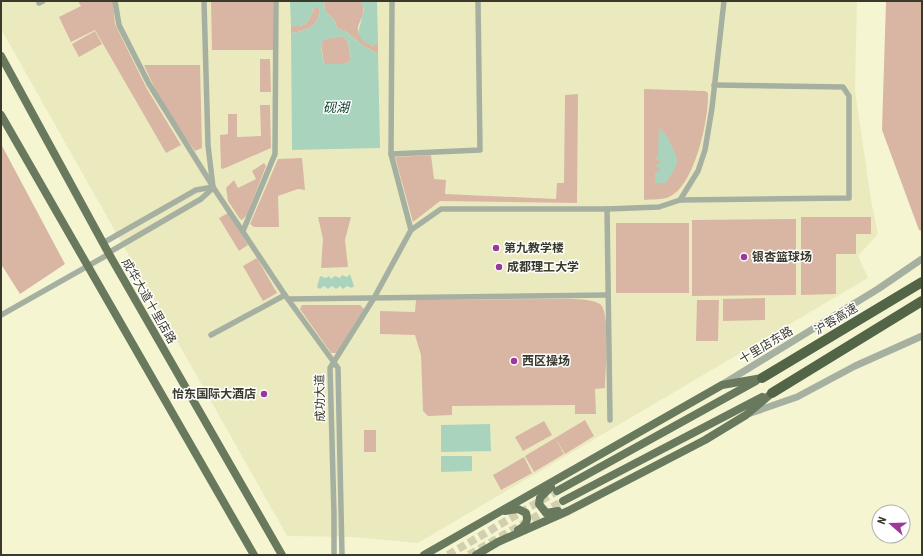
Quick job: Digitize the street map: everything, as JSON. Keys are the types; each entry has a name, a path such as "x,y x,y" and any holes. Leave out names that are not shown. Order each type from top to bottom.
{"highway":[{"name":"沪蓉高速","path":"762,378 922,282"},
{"path":"772,393 922,301"}],"main road":[{"name":"成华大道十里店路","path":"1,56 109,254 282,555"},
{"path":"1,115 254,555"},
{"path":"424,555 722,385 762,378"},
{"path":"557,491 762,378"},
{"path":"498,542 583,503 705,440 746,415 772,393"},
{"path":"563,501 742,406 772,393"},
{"path":"569,473 545,491 540,498 540,507 546,513 552,513 583,503"},
{"path":"476,555 524,527 528,517 523,510 513,509 490,517"}],"street":[{"path":"115,1 119,25 149,84 213,187 287,297 334,363 374,298 411,230 441,209 607,209 659,207 680,200 849,198 849,96 844,87 714,85"},
{"path":"204,1 208,145 213,187"},
{"path":"243,231 275,154 276,1"},
{"path":"392,1 391,154 411,230"},
{"path":"391,154 480,150 478,1"},
{"path":"680,200 701,165 712,108 724,1"},
{"path":"103,243 196,190 213,187"},
{"path":"1,315 88,267 201,199 213,187"},
{"path":"607,209 610,420"},
{"name":"十里店东路","path":"722,385 921,262"},
{"path":"211,335 287,297 374,298 608,295"},
{"path":"746,415 797,398 855,366 922,336"},
{"name":"成功大道","path":"334,555 330,368 334,363 338,368 342,555"}],"shaded area":[{"name":"成都理工大学","path":"1,1 857,1 855,90 871,200 878,234 858,256 868,278 418,543 352,537 287,536 1,29"},
{"path":"78,1 113,1 115,24 147,89 181,145 166,153 95,30 71,42 59,17 81,6"},
{"path":"211,1 273,1 274,50 212,50"},
{"path":"324,1 361,1 363,14 359,24 359,33 373,46 378,42 378,54 362,45 348,33 337,28 335,21 325,11"},
{"path":"886,1 922,1 922,231 919,230 882,130"},
{"path":"315,7 319,7 319,14 315,23 307,29 291,33 291,26 305,24"},
{"path":"95,31 102,44 79,57 72,44"},
{"path":"343,36 348,42 351,60 345,64 324,64 321,45 322,42 328,38"},
{"path":"260,59 270,59 271,92 260,92"},
{"path":"144,65 200,65 202,148 195,151 188,141 161,99"},
{"path":"644,89 705,91 708,93 708,104 703,134 693,166 686,180 678,190 664,199 644,200"},
{"path":"578,94 577,203 440,201 413,222 395,157 431,155 434,179 446,180 445,194 556,199 557,183 564,183 565,95"},
{"path":"260,105 270,105 271,148 223,169 221,168 220,135 228,134 228,114 237,114 237,137 261,136"},
{"path":"1,144 65,264 20,294 1,264"},
{"path":"302,158 305,190 298,189 278,196 279,227 254,227 250,224 278,159"},
{"path":"264,163 266,166 247,215 242,220 228,201 226,188 234,180 238,188 256,179 252,171"},
{"path":"228,213 248,245 239,251 219,218"},
{"path":"318,217 351,217 345,240 348,267 321,268 323,239"},
{"name":"银杏篮球场","path":"801,217 871,217 871,234 856,234 856,254 836,254 836,294 801,295"},
{"name":"银杏篮球场","path":"796,219 796,295 692,296 692,220"},
{"path":"616,223 689,223 689,293 616,293"},
{"path":"257,258 277,293 263,301 243,266"},
{"path":"765,298 765,320 723,321 723,299"},
{"name":"西区操场","path":"416,300 589,300 600,304 603,309 605,319 605,388 595,389 596,414 575,414 575,405 452,406 452,415 428,416 423,411 421,355 415,335 380,334 380,311 415,312"},
{"path":"697,300 719,300 718,341 696,341"},
{"path":"302,305 360,305 364,309 337,353 331,353 300,309"},
{"path":"585,420 594,436 565,454 555,438"},
{"path":"544,421 552,435 523,451 515,437"},
{"path":"364,430 376,430 376,452 364,452"},
{"path":"555,438 564,454 534,472 525,456"},
{"path":"524,457 532,473 501,490 493,475"}],"water":[{"name":"砚湖","path":"290,1 324,1 325,11 335,21 337,28 348,33 362,45 378,54 380,148 292,150 291,33 302,31 311,27 318,19 319,7 315,7 305,24 301,26 291,26","holes":["343,36 348,42 351,60 345,64 324,64 321,49 321,45 324,40"]},
{"path":"361,1 377,1 378,42 373,46 363,41 358,33 364,10"},
{"path":"659,128 668,138 677,160 675,168 666,183 655,183 655,172 660,171 660,167 656,167 656,165 659,164 659,160 656,160 656,157 658,157"},
{"path":"350,274 354,286 352,288 347,286 343,289 340,286 336,289 332,286 328,289 324,286 320,289 317,287 320,276 326,278 329,276 331,279 335,276 340,278 342,275 347,277"},
{"path":"490,424 491,451 441,452 441,425"},
{"path":"441,456 472,456 472,471 441,472"}],"tunnel":[{"path":"448,555 557,491"},
{"path":"469,555 563,501"}],"place":[{"name":"第九教学楼","path":"496,248"},
{"name":"银杏篮球场","path":"744,257"},
{"name":"成都理工大学","path":"499,267"},
{"name":"西区操场","path":"514,361"},
{"name":"怡东国际大酒店","path":"264,394"}]}
